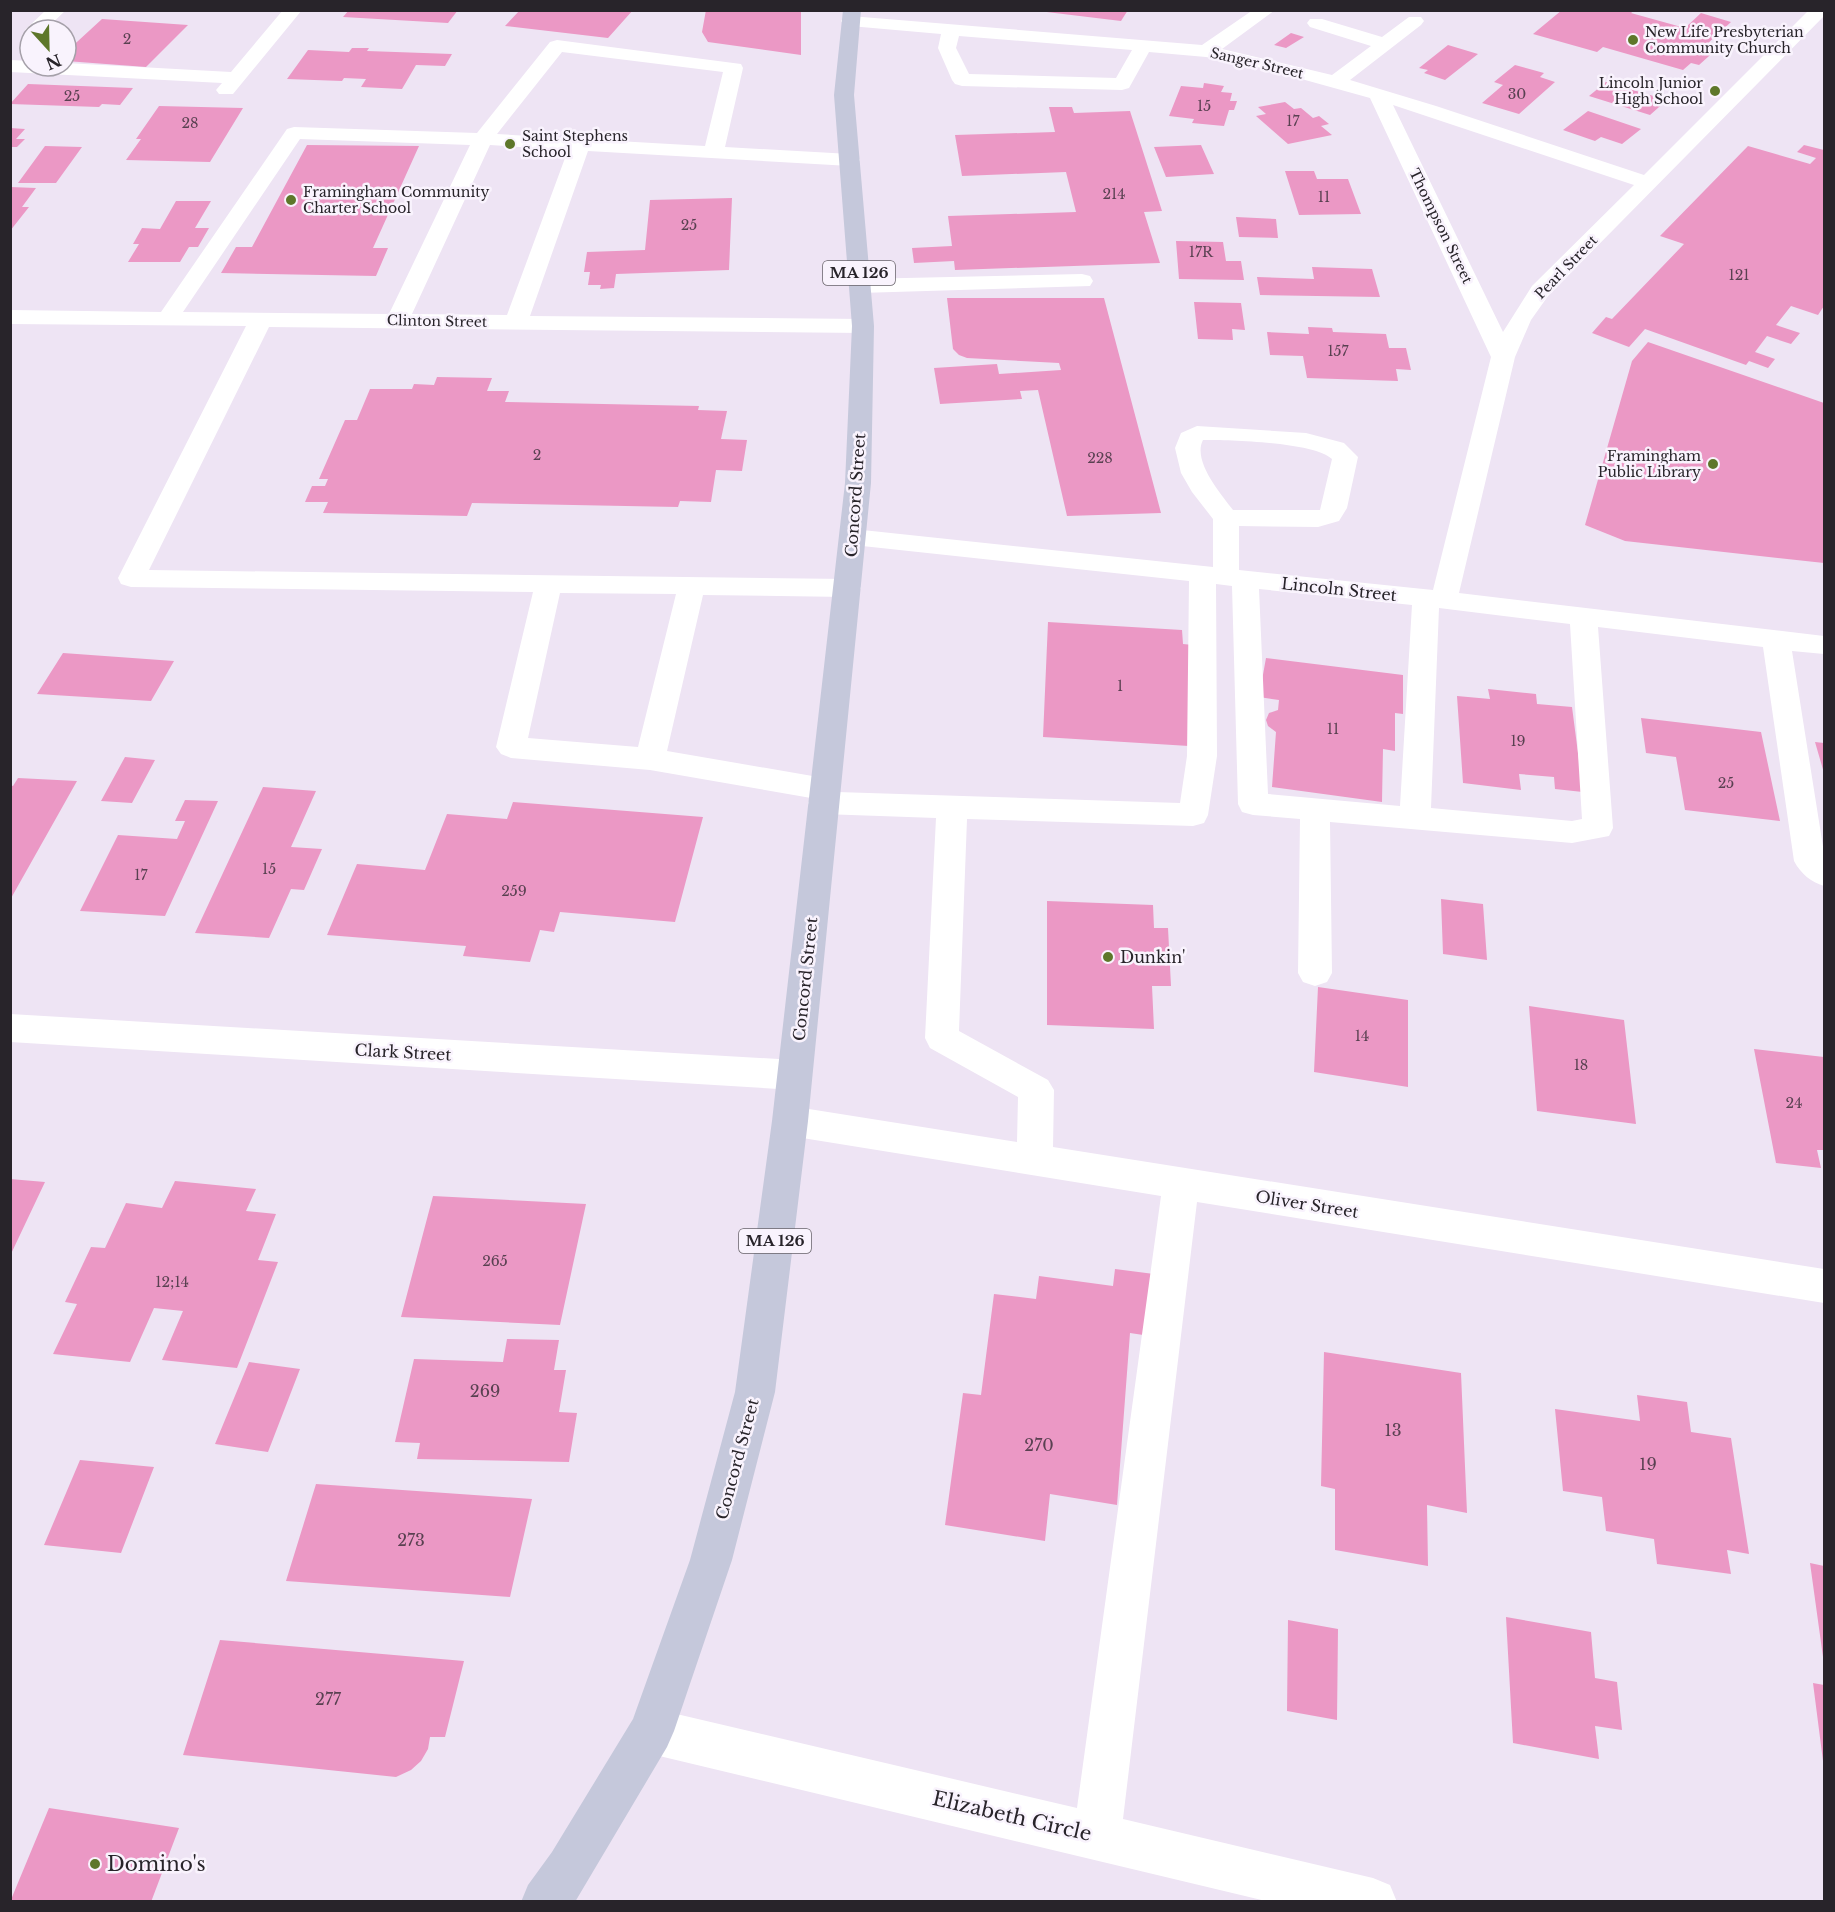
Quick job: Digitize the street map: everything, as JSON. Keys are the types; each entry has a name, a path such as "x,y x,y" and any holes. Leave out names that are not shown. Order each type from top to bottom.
{"main road":[{"name":"Concord Street","path":"545,1902 569,1869 651,1731 711,1560 755,1392 790,1121 858,483 863,326 844,95 851,16"}],"street":[{"path":"10,66 232,84 293,10"},
{"name":"Pearl Street","path":"1415,817 1435,599 1503,357 1520,320 1540,291 1820,10"},
{"path":"1236,13 1261,14"},
{"path":"1206,51 1261,14"},
{"name":"Sanger Street","path":"851,16 951,28 1206,51 1260,61 1378,94 1648,183"},
{"path":"1335,82 1415,21"},
{"path":"1316,24 1385,44"},
{"path":"951,28 947,48 962,80 1122,84 1144,45"},
{"path":"397,321 483,139 557,46 734,68 713,153"},
{"name":"Thompson Street","path":"1378,94 1503,357"},
{"path":"167,319 294,132 483,139 850,160"},
{"path":"516,322 580,145"},
{"path":"860,286 1082,281"},
{"name":"Clinton Street","path":"10,317 863,326"},
{"path":"261,320 131,578 847,588"},
{"path":"548,584 511,747 650,759 823,796 952,807 1193,815 1225,577 1226,518 1201,487 1194,473 1187,448 1190,438 1197,433 1216,433 1306,440 1335,448 1345,457 1334,507 1330,515 1318,519 1226,518"},
{"name":"Lincoln Street","path":"853,537 1435,599 1824,645"},
{"path":"1225,577 1253,804 1572,832 1598,828 1583,617"},
{"path":"650,759 692,586"},
{"path":"1776,639 1810,861 1824,874"},
{"path":"952,807 942,1038 1036,1090 1035,1161"},
{"path":"1315,809 1315,973"},
{"name":"Clark Street","path":"10,1028 795,1075"},
{"name":"Oliver Street","path":"790,1121 1824,1286"},
{"path":"1097,1836 1181,1184"},
{"name":"Elizabeth Circle","path":"651,1731 1373,1902"}],"building":[{"path":"349,10 458,10 448,23 343,17"},
{"path":"520,10 633,10 608,38 505,26"},
{"path":"706,10 801,10 801,55 708,42 702,32"},
{"path":"1030,10 1128,10 1121,21"},
{"name":"New Life Presbyterian Community Church","path":"1562,10 1635,10 1631,13 1685,28 1701,13 1731,22 1706,45 1718,48 1699,65 1691,63 1683,70 1603,47 1597,52 1533,34"},
{"path":"102,19 188,25 146,67 78,62 78,41"},
{"path":"1291,33 1304,37 1286,48 1274,45"},
{"path":"1448,45 1478,54 1445,80 1424,73 1428,70 1419,68"},
{"path":"352,48 369,48 367,51 452,54 445,66 416,65 402,89 361,87 366,79 344,78 342,81 287,79 308,50 349,52"},
{"path":"1515,65 1544,73 1540,77 1555,82 1519,114 1482,103 1503,85 1494,82"},
{"path":"1606,82 1667,100 1650,115 1589,96"},
{"path":"1204,83 1224,86 1221,92 1232,93 1230,101 1237,101 1234,110 1229,110 1224,126 1192,123 1194,119 1169,116 1181,86 1203,88"},
{"path":"28,84 133,88 120,105 102,104 99,107 10,104"},
{"path":"1285,102 1294,109 1301,108 1313,118 1319,116 1329,124 1321,126 1332,135 1288,144 1256,116 1266,114 1258,107"},
{"path":"159,106 243,108 210,162 126,160 141,139 136,139"},
{"path":"1049,107 1072,107 1074,113 1130,111 1162,211 1144,212 1160,263 955,270 954,261 914,263 912,248 952,246 948,216 1076,212 1066,172 962,176 955,135 1055,132"},
{"path":"1588,111 1641,129 1622,144 1601,137 1595,141 1563,130"},
{"path":"10,128 25,129 16,139 25,139 17,147 10,147"},
{"path":"307,145 419,146 373,248 388,248 376,276 221,273 236,247 252,247"},
{"path":"1201,145 1214,174 1166,177 1154,147"},
{"path":"1804,145 1824,150 1824,306 1818,315 1791,306 1776,325 1800,333 1791,344 1767,336 1755,352 1775,359 1768,368 1749,361 1746,365 1645,329 1629,347 1592,333 1606,317 1612,319 1684,244 1660,236 1748,146 1810,164 1816,158 1797,152"},
{"path":"45,146 82,147 56,183 18,183"},
{"path":"1285,171 1314,171 1317,179 1348,179 1361,214 1299,215"},
{"path":"10,187 36,188 22,207 29,207 10,231"},
{"path":"732,198 729,270 616,274 614,288 600,289 601,285 588,285 590,272 584,272 587,252 645,250 650,200"},
{"path":"176,201 211,201 195,228 209,228 198,247 189,247 180,262 128,262 139,244 133,244 142,228 160,229"},
{"path":"1236,217 1276,219 1278,238 1239,237"},
{"path":"1176,241 1223,242 1226,261 1241,261 1244,280 1179,279"},
{"path":"1312,267 1372,269 1380,297 1260,295 1257,277 1314,279"},
{"path":"947,298 1104,298 1161,513 1067,516 1038,390 1020,391 1022,399 940,404 934,368 997,364 999,374 1061,370 1059,363 967,358 959,355 953,349"},
{"path":"1194,302 1241,303 1245,330 1232,329 1233,340 1198,339"},
{"path":"1308,327 1332,328 1333,332 1386,334 1389,348 1406,348 1411,370 1396,369 1398,381 1307,378 1303,356 1270,355 1267,332 1309,334"},
{"name":"Framingham Public Library","path":"1648,342 1824,403 1824,563 1625,541 1585,525 1632,361"},
{"path":"437,377 492,378 487,391 509,391 505,402 699,406 698,410 727,411 721,439 747,440 742,471 716,470 711,502 680,501 678,507 472,503 467,516 323,513 328,502 305,502 312,486 325,486 328,479 319,479 345,420 357,420 370,389 412,389 414,384 434,385"},
{"path":"1048,622 1182,630 1183,644 1193,645 1189,746 1043,737"},
{"path":"63,653 174,661 151,701 37,694"},
{"path":"1266,658 1403,675 1403,714 1395,713 1395,751 1383,749 1382,802 1272,787 1276,732 1268,726 1266,720 1269,713 1278,710 1279,700 1259,697"},
{"path":"1488,689 1536,694 1537,704 1572,707 1581,776 1592,793 1555,789 1554,777 1519,774 1521,790 1463,783 1457,696 1490,699"},
{"path":"1641,718 1761,732 1780,821 1685,810 1676,757 1646,753"},
{"path":"1815,742 1824,743 1824,773"},
{"path":"125,757 155,760 132,803 101,801"},
{"path":"18,778 77,781 10,900 10,785 13,786"},
{"path":"263,787 316,791 291,847 322,849 304,890 291,889 269,938 195,933"},
{"path":"185,800 218,801 165,916 80,911 118,835 177,839 185,821 175,821"},
{"path":"513,802 703,817 675,922 560,912 554,932 540,930 530,962 463,956 466,946 327,935 357,864 425,870 447,814 507,819"},
{"path":"1441,899 1483,904 1487,960 1443,954"},
{"name":"Dunkin'","path":"1047,901 1153,905 1154,928 1168,928 1171,986 1152,986 1154,1029 1047,1025"},
{"path":"1318,987 1408,1000 1408,1087 1314,1072"},
{"path":"1529,1006 1624,1020 1636,1124 1537,1111"},
{"path":"1754,1049 1824,1057 1824,1150 1817,1150 1821,1168 1776,1163"},
{"path":"10,1179 45,1182 10,1256"},
{"path":"175,1181 256,1189 246,1211 276,1214 258,1260 278,1262 237,1368 162,1360 183,1311 154,1308 130,1362 53,1354 77,1304 65,1302 91,1247 105,1248 126,1203 162,1208"},
{"path":"433,1196 586,1204 560,1325 401,1317"},
{"path":"1115,1269 1154,1274 1150,1336 1130,1333 1117,1505 1050,1494 1045,1541 945,1525 963,1393 981,1395 994,1294 1036,1299 1039,1276 1113,1286"},
{"path":"507,1339 559,1340 554,1370 566,1370 559,1412 577,1413 569,1462 417,1459 420,1443 395,1442 414,1359 503,1362"},
{"path":"1324,1352 1461,1373 1467,1513 1427,1505 1428,1566 1335,1550 1335,1489 1321,1486"},
{"path":"249,1362 300,1369 268,1452 215,1444"},
{"path":"1637,1395 1687,1402 1691,1432 1731,1438 1749,1554 1727,1550 1731,1574 1657,1564 1654,1539 1606,1531 1602,1497 1563,1491 1555,1409 1640,1421"},
{"path":"80,1460 154,1467 121,1553 44,1545"},
{"path":"316,1484 532,1499 510,1597 286,1581"},
{"path":"1810,1563 1824,1566 1824,1657 1823,1657"},
{"path":"1506,1617 1591,1632 1595,1678 1617,1682 1622,1730 1595,1726 1599,1759 1513,1743"},
{"path":"1288,1620 1338,1629 1337,1720 1287,1711"},
{"path":"220,1640 464,1661 445,1737 430,1737 428,1749 421,1761 411,1770 396,1777 183,1755"},
{"path":"1813,1683 1824,1685 1824,1761 1823,1761"},
{"name":"Domino's","path":"49,1808 179,1828 151,1902 10,1902"}],"place":[{"name":"New Life Presbyterian Community Church","path":"1633,40"},
{"name":"Lincoln Junior High School","path":"1715,91"},
{"name":"Saint Stephens School","path":"510,144"},
{"name":"Framingham Community Charter School","path":"291,200"},
{"name":"Framingham Public Library","path":"1713,464"},
{"name":"Dunkin'","path":"1108,957"},
{"name":"Domino's","path":"95,1864"}]}
